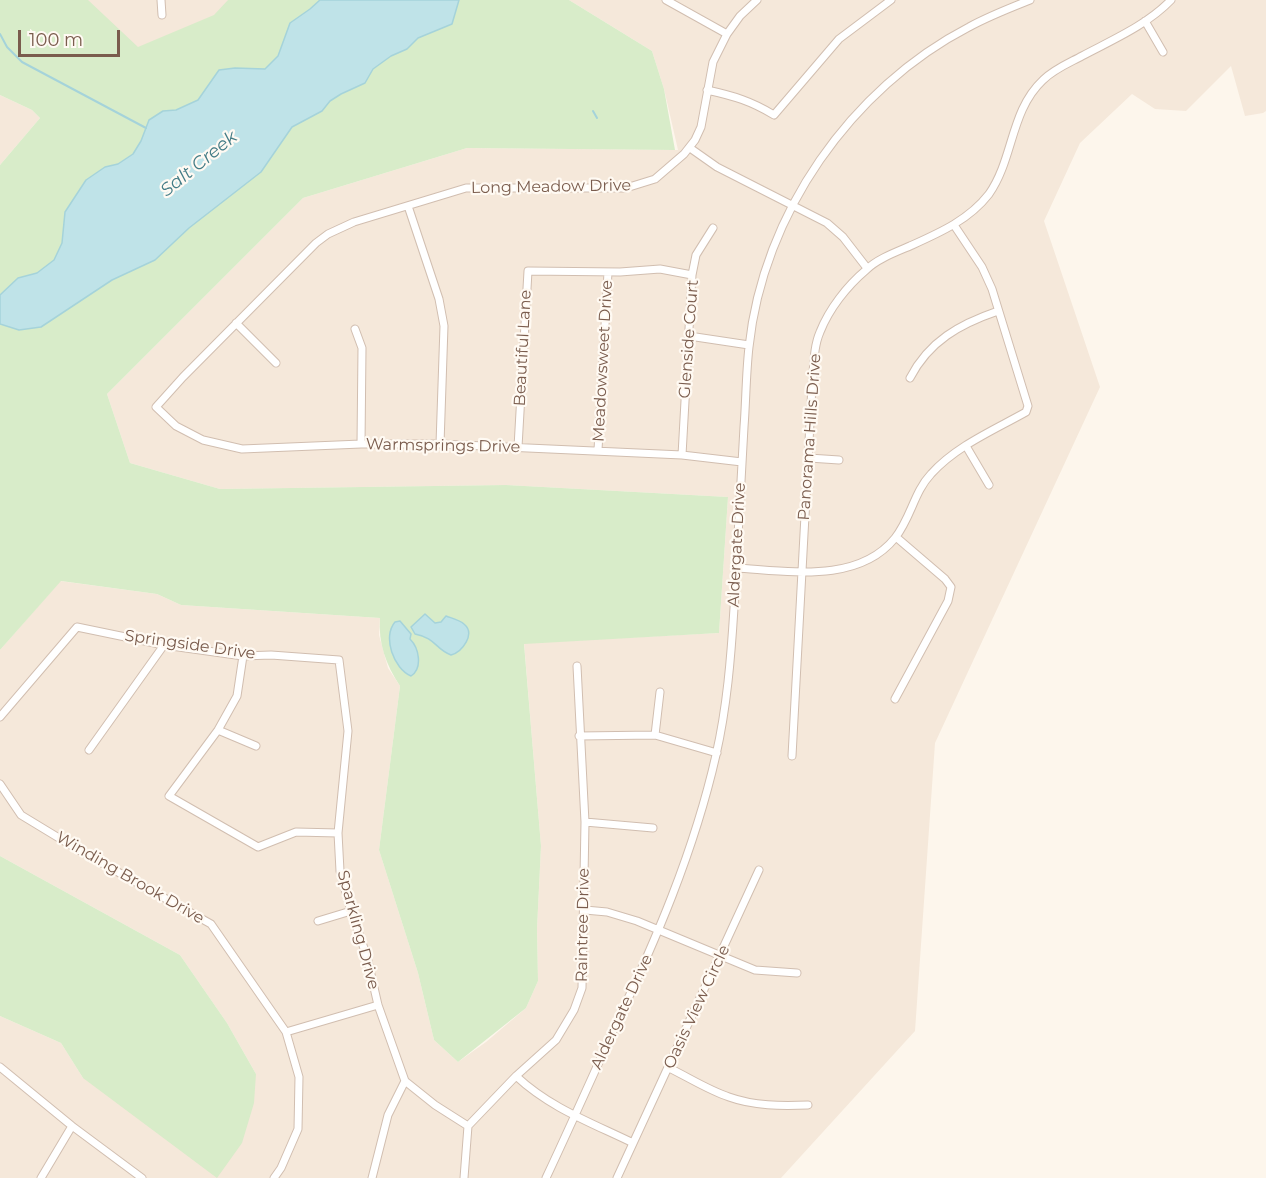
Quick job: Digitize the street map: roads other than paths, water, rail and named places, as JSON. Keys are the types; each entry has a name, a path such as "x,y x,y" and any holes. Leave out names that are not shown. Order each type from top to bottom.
{"street":[{"path":"161,0 162,15"},
{"path":"666,0 727,34"},
{"path":"757,0 740,16 727,34 713,62 701,127 690,148 717,168 827,223 843,237 867,268"},
{"path":"707,90 754,102 774,115 838,39 891,0"},
{"name":"Aldergate Drive","path":"546,1178 660,930 683,871 717,753 730,663 749,345 760,289 792,205 828,149 854,117 897,76 968,27 1030,0"},
{"name":"Panorama Hills Drive","path":"792,756 812,386 819,333 831,310 867,268 954,225 969,215 988,195 998,178 1018,116 1030,94 1045,78 1060,67 1145,21 1171,0"},
{"path":"1145,21 1163,52"},
{"name":"Long Meadow Drive","path":"156,407 236,322 328,234 354,222 478,186 626,188 655,178 690,148"},
{"path":"408,206 439,299 444,326 440,444"},
{"path":"736,568 823,571 854,566 878,554 896,537 919,491 930,475 945,460 1026,412 1028,406 992,289 982,267 954,225"},
{"name":"Glenside Court","path":"681,455 692,275 696,255 713,228"},
{"name":"Beautiful Lane","path":"518,447 528,271 608,272 660,269 692,275"},
{"name":"Meadowsweet Drive","path":"598,450 608,272"},
{"path":"910,378 922,356 940,339 977,318 998,311"},
{"path":"236,322 276,363"},
{"path":"355,329 362,348 361,444"},
{"path":"689,336 749,345"},
{"name":"Warmsprings Drive","path":"156,407 176,426 203,440 242,449 361,444 440,444 598,450 681,455 742,462"},
{"path":"966,446 989,484"},
{"path":"809,458 839,460"},
{"path":"895,699 948,601 951,587 945,579 896,537"},
{"name":"Springside Drive","path":"0,717 77,627 164,645 243,656 271,655 339,660"},
{"path":"90,750 164,645"},
{"path":"243,656 237,696 218,730 169,796 258,847 296,832 338,833"},
{"name":"Sparkling Drive","path":"339,660 348,731 338,833 340,871 367,957 378,1005 405,1081"},
{"name":"Raintree Drive","path":"468,1126 516,1076 556,1040 574,1010 582,988 585,822 577,666"},
{"path":"655,735 660,692"},
{"path":"218,730 256,746"},
{"path":"579,736 655,735 717,753"},
{"name":"Winding Brook Drive","path":"0,784 21,815 211,924 286,1032 299,1077 297,1129 281,1168 273,1178"},
{"path":"585,822 653,828"},
{"name":"Oasis View Circle","path":"617,1178 759,870"},
{"path":"585,910 607,912 660,930 755,970 797,973"},
{"path":"318,921 351,911"},
{"path":"286,1032 378,1005"},
{"path":"0,1066 72,1126 142,1178"},
{"path":"669,1068 728,1097 783,1106 808,1105"},
{"path":"516,1076 533,1092 556,1107 633,1143"},
{"path":"372,1178 388,1115 405,1081 435,1105 468,1126 464,1178"},
{"path":"41,1178 72,1126"}],"water":[{"name":"Salt Creek","path":"320,0 459,0 452,24 418,38 407,49 391,56 373,69 365,83 341,94 330,101 322,111 292,127 261,172 189,228 155,260 112,280 41,327 19,330 0,324 0,295 18,278 37,273 54,260 62,243 65,212 86,180 105,167 118,164 133,154 149,120 163,111 176,110 198,100 219,70 265,69 278,56 290,23"},
{"path":"425,614 435,623 441,622 446,616 464,624 469,633 463,647 451,655 427,638 415,634 411,627"},
{"path":"400,621 411,634 410,639 418,658 417,668 411,676 395,660 390,644 391,628 395,622"}],"waterway":[{"path":"0,34 7,47 22,62 146,128"},
{"path":"593,111 597,118"}]}
